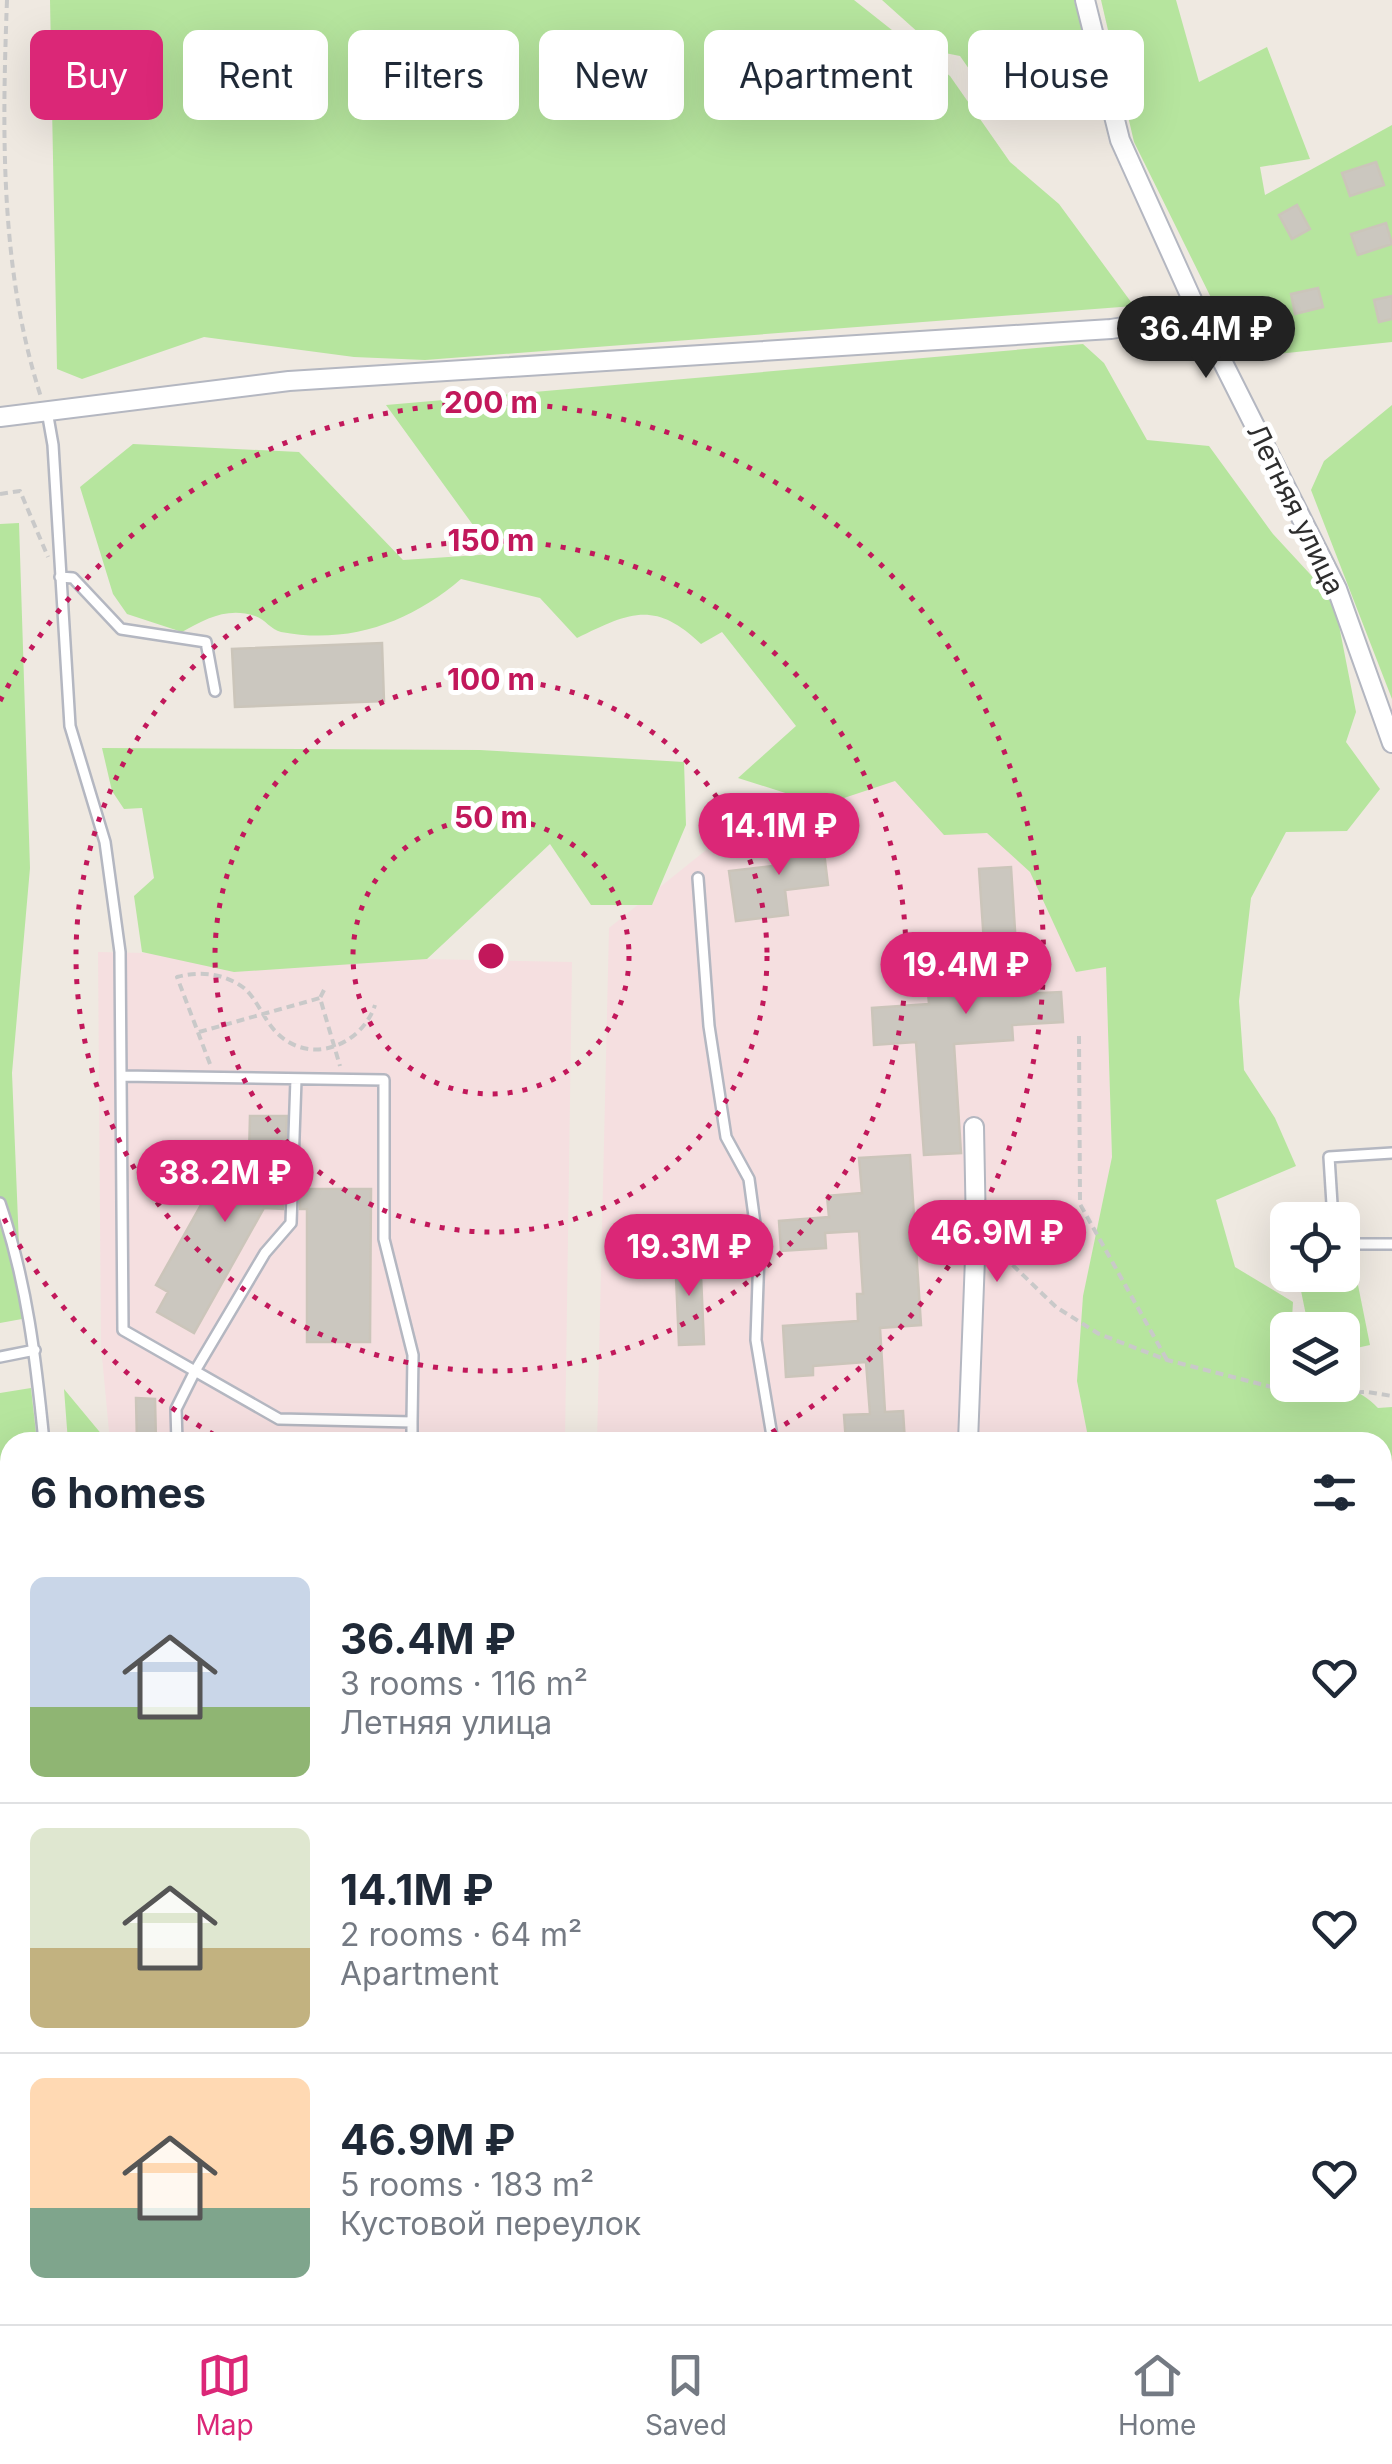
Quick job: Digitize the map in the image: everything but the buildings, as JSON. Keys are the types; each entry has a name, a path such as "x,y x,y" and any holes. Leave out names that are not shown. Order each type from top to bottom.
{"street":[{"name":"Летняя улица","path":"1085,0 1120,140 1200,315 1338,589 1392,743"},
{"path":"0,416 290,381 1110,329 1200,315"},
{"path":"968,1432 976,1232 974,1127"}],"lane":[{"path":"46,411 70,726 105,842 120,952 124,1330 279,1419 412,1422"},
{"path":"60,577 74,578 121,629 206,642 215,691"},
{"path":"698,878 709,1026 726,1137 749,1180 759,1254 756,1340 770,1432"},
{"path":"121,1076 384,1080 384,1239 413,1355 412,1432"},
{"path":"177,1432 176,1409 195,1371 264,1253 291,1223 296,1079"},
{"path":"1332,1202 1330,1157 1392,1153"},
{"path":"0,1204 20,1260 36,1350 43,1432"},
{"path":"1360,1244 1392,1244"},
{"path":"0,1357 36,1350"}],"path":[{"path":"7,0 1,159 14,314 46,411"},
{"path":"0,494 20,492 45,557 58,557"},
{"path":"216,1078 177,977 190,973 224,977 246,990 275,1031 295,1045 334,1048 358,1036 376,1005"},
{"path":"324,990 320,998 343,1080"},
{"path":"198,1032 320,998"},
{"path":"1079,1036 1080,1204 1167,1360"},
{"path":"976,1232 1056,1307 1100,1334 1167,1360 1294,1393 1368,1392 1392,1396"}],"shaded area":[{"path":"817,761 1147,766 1106,966 1112,1157 1083,1296 1077,1381 1087,1432 597,1432 609,928"},
{"path":"98,952 572,962 565,1432 109,1432 101,1346"}],"green space":[{"path":"50,0 854,0 892,30 704,30 704,120 948,120 948,74 968,102 968,120 981,120 1010,162 1059,204 1134,306 425,360 354,357 204,337 82,379 57,369 52,120 163,120 163,30 51,30"},
{"path":"882,0 1074,0 1082,30 968,30 968,67 960,56 948,54 948,30 915,30"},
{"path":"1101,0 1176,0 1199,82 1267,47 1310,159 1260,167 1265,195 1392,125 1392,342 1240,358 1234,334 1229,334 1134,142 1129,120 1144,120 1144,30 1108,30"},
{"path":"1083,344 1104,363 1147,440 1209,446 1273,534 1334,600 1356,712 1346,742 1380,789 1347,831 1286,832 1251,898 1239,1001 1244,1070 1275,1118 1296,1166 1216,1200 1235,1267 1270,1288 1270,1292 1293,1302 1292,1312 1270,1312 1270,1402 1360,1402 1360,1394 1378,1408 1392,1407 1392,1432 1087,1432 1077,1381 1083,1296 1112,1157 1106,967 1076,972 1030,872 987,833 944,835 895,781 823,805 738,778 796,726 722,632 701,644 670,621 642,615 612,622 577,638 540,598 461,579 400,618 355,632 281,632 259,617 235,613 217,616 182,632 127,614 113,594 80,487 133,444 299,452 403,560 494,554 386,405"},
{"path":"1392,405 1392,699 1311,490 1324,461"},
{"path":"19,523 30,868 12,1073 22,1319 0,1323 0,524"},
{"path":"102,748 480,750 684,762 686,825 652,905 591,905 550,844 427,959 234,972 142,952 134,896 154,878 142,808 124,809 112,791"},
{"path":"1301,1292 1359,1292 1370,1345 1360,1347 1360,1312 1305,1312"},
{"path":"31,1388 36,1432 0,1432 0,1393"},
{"path":"64,1389 100,1432 67,1432"}]}
